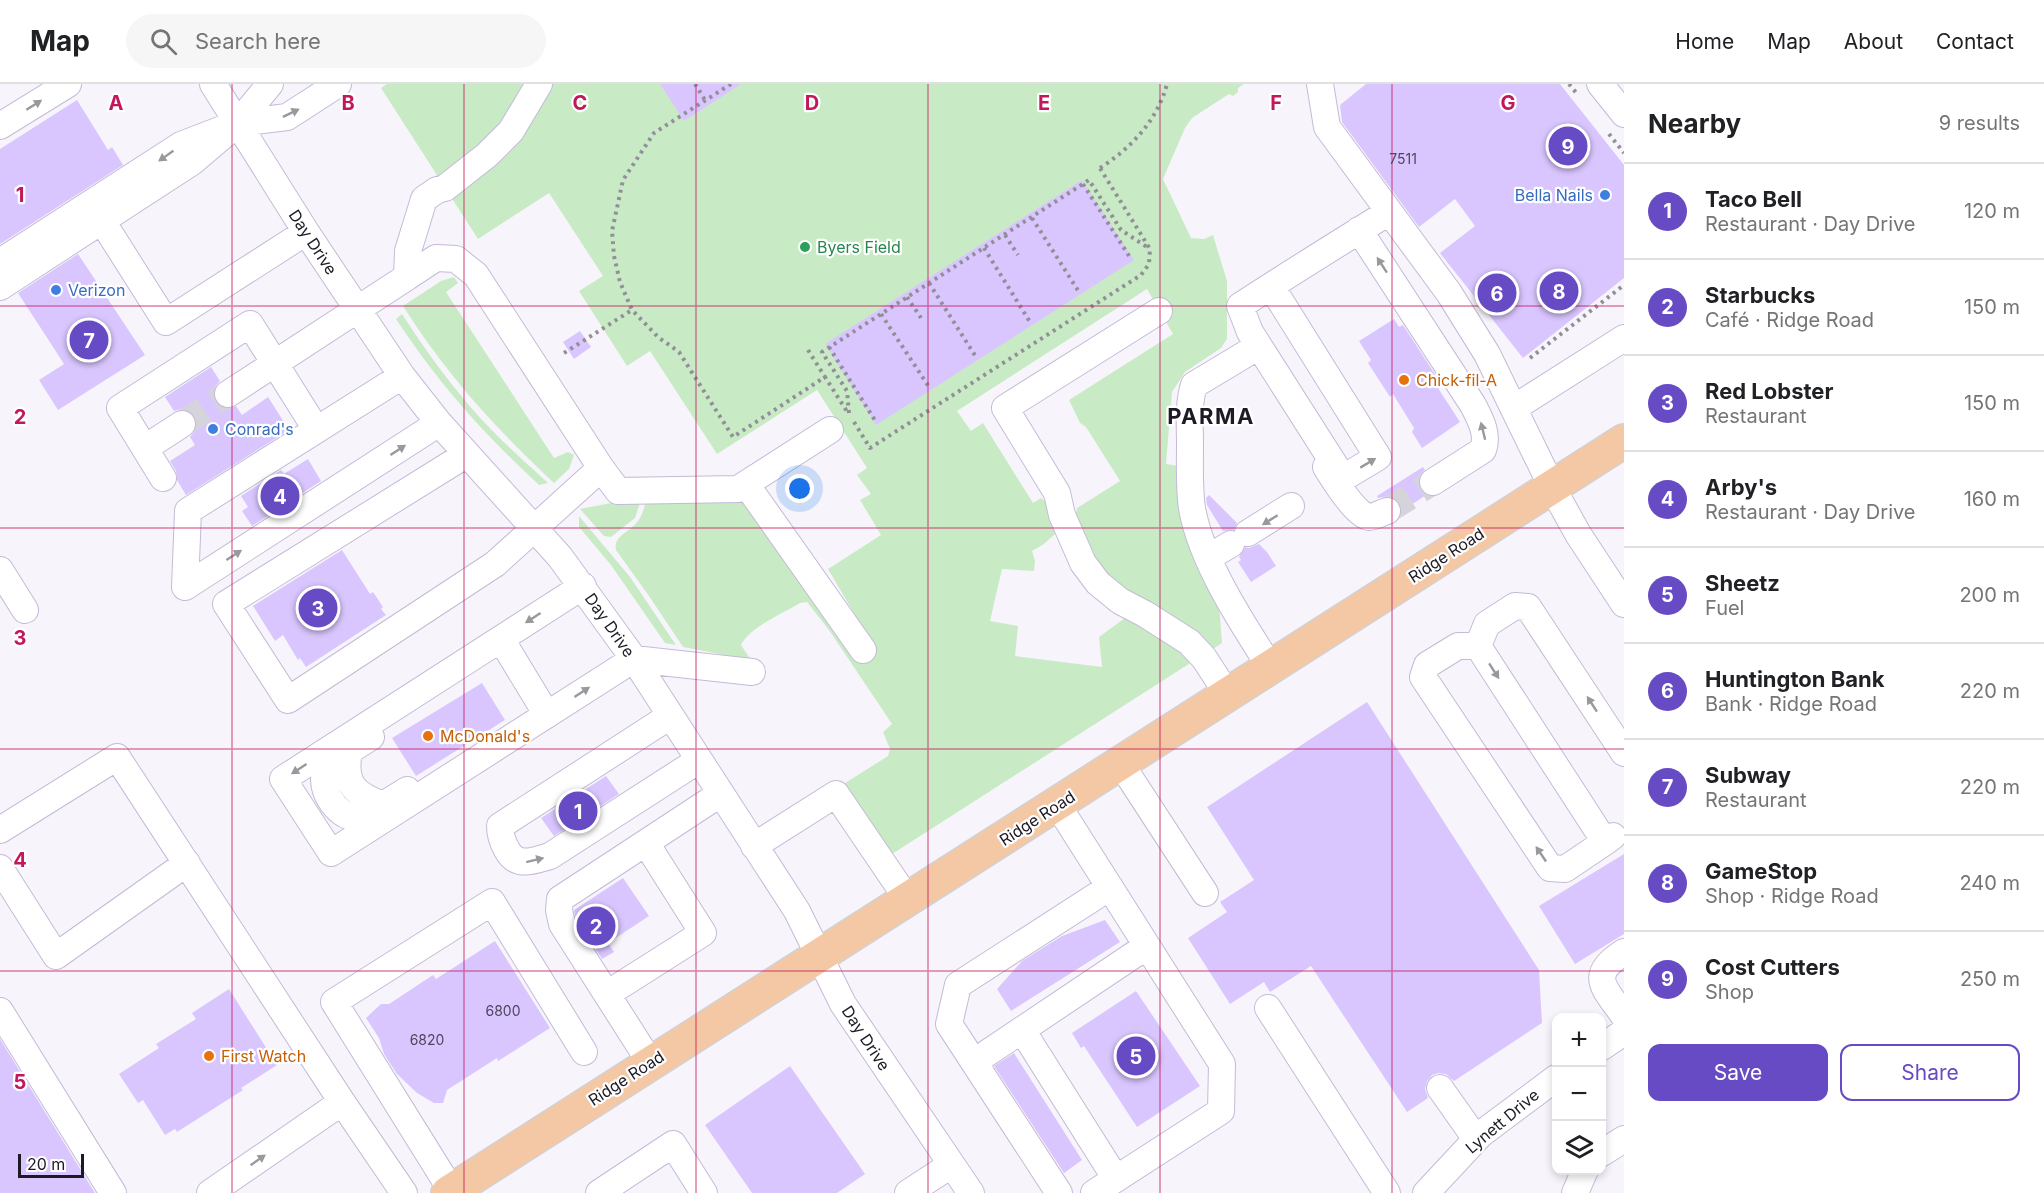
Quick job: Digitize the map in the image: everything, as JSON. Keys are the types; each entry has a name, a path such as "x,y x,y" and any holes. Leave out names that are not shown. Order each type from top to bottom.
{"main road":[{"name":"Ridge Road","path":"451,1192 650,1062 820,957 1624,441"}],"street":[{"path":"0,126 68,84"},
{"name":"Day Drive","path":"213,84 306,232 402,376 439,423 536,528 583,586 633,659 797,911 843,1004 968,1192"},
{"path":"0,287 192,162 238,123 270,84"},
{"path":"0,262 181,145 238,123 288,117 338,84"},
{"path":"1320,84 1326,127 1449,293 1487,354 1552,487 1578,534 1624,604"},
{"path":"1600,84 1624,114"},
{"path":"407,277 408,251 424,199 436,190 445,188 488,155 511,131 530,89"},
{"path":"1387,511 1370,517 1365,516 1353,505 1333,478 1255,348 1240,306 1389,212"},
{"path":"102,221 166,322 306,232"},
{"path":"1359,230 1473,405 1486,438 1483,450 1433,482"},
{"path":"228,394 436,258 456,259 476,275 618,491 738,489 840,423"},
{"path":"1255,348 1343,478 1378,457 1271,286"},
{"path":"1159,311 1005,408 1058,493 1062,515 1083,564 1098,584 1120,601 1189,642 1204,658 1228,695"},
{"path":"163,478 120,408 250,324 309,418"},
{"path":"1514,408 1624,338"},
{"path":"1255,348 1194,385 1190,428 1192,507 1201,540 1209,557 1247,631 1271,668"},
{"path":"402,376 188,511 185,587 439,423"},
{"path":"145,448 182,424"},
{"path":"467,454 226,604 288,700 495,564 601,468"},
{"path":"746,484 863,650"},
{"path":"1209,557 1292,506"},
{"path":"0,570 25,610"},
{"path":"583,586 283,779 331,853 633,659 752,672"},
{"path":"1478,646 1487,624 1515,606 1528,607 1624,753"},
{"path":"501,639 547,715"},
{"path":"1458,646 1478,646 1609,839 1565,869 1550,868 1423,677 1427,665 1458,646"},
{"path":"461,664 444,690 349,751 346,766 349,780 362,797 383,805 499,733 518,733"},
{"path":"670,716 500,826 504,844 513,859 523,862 550,856 699,760"},
{"path":"0,830 117,757 404,1193"},
{"path":"1120,764 1205,893"},
{"path":"650,1062 562,924 559,910 560,898 720,794"},
{"path":"754,846 836,794 908,900"},
{"path":"1057,804 1222,1064 1221,1111 1094,1193"},
{"path":"607,994 703,933 646,843"},
{"path":"0,868 56,956 187,863"},
{"path":"1059,1193 949,1024 958,985 1110,887"},
{"path":"451,1192 334,1002 492,902 584,1052"},
{"path":"974,1062 1147,946"},
{"path":"1617,957 1602,971 1602,984 1624,1016"},
{"path":"1268,1008 1387,1193"},
{"path":"0,1011 113,1193"},
{"path":"1022,1030 1116,1179"},
{"path":"1606,1044 1624,1032"},
{"name":"Lynett Drive","path":"1426,1193 1476,1139 1552,1082"},
{"path":"1440,1088 1476,1139"},
{"path":"210,1193 342,1101"},
{"path":"1606,1150 1624,1138"},
{"path":"599,1193 673,1144 704,1193"},
{"path":"908,1193 951,1165"},
{"path":"1575,1193 1583,1175"}],"path":[{"path":"695,84 705,100"},
{"path":"731,84 654,133 623,180 612,231 614,256 620,282 632,310 658,337 679,352 733,437 825,377"},
{"path":"808,350 825,377 840,423 870,448 1141,275 1149,264 1150,249 1099,166 1119,156 1142,132 1160,103 1167,84"},
{"path":"840,423 847,391 822,352 1089,180 1121,230 1150,249"},
{"path":"1083,184 1131,259"},
{"path":"1032,218 1079,292"},
{"path":"1005,235 1018,255"},
{"path":"984,248 1030,322"},
{"path":"928,283 976,357"},
{"path":"1530,358 1624,285"},
{"path":"907,297 921,318"},
{"path":"564,353 632,310"},
{"path":"880,314 928,387"},
{"path":"829,347 876,422"},
{"path":"707,397 712,394"}],"green space":[{"path":"387,84 1244,84 1233,96 1229,94 1192,118 1185,128 1163,179 1191,238 1204,239 1213,235 1227,281 1227,339 1221,348 1185,372 1172,392 1166,464 1180,466 1219,603 1222,643 1213,649 1129,593 1094,560 1075,519 1077,508 1120,481 1086,427 1080,423 1069,400 1173,334 1147,289 957,411 971,431 983,423 1033,503 1041,498 1048,505 1051,514 1055,534 1032,551 1035,561 1034,571 1002,569 990,621 1018,626 1015,656 1102,667 1099,637 1128,618 1195,660 889,856 842,785 888,756 890,749 883,732 892,724 829,630 807,602 800,603 767,621 745,638 741,645 751,660 683,647 616,550 617,541 638,521 645,503 740,499 875,649 828,569 881,535 860,500 871,494 857,475 867,468 817,390 717,454 650,351 627,366 579,291 603,276 549,193 478,239 381,88"},
{"path":"454,277 458,283 446,292 554,458 568,452 574,455 569,469 554,483 472,399 436,355 403,306 441,281"},
{"path":"402,314 425,349 477,415 548,483 539,485 462,406 428,365 396,319"},
{"path":"637,498 640,503 635,518 611,537 604,536 580,509"},
{"path":"579,516 630,577 676,645 665,643 611,565 579,527"}],"building":[{"path":"660,84 741,84 684,121"},
{"path":"1366,84 1560,84 1624,165 1624,278 1523,358 1440,253 1475,226 1455,199 1419,227 1342,122 1340,105"},
{"path":"77,100 108,150 112,147 123,165 0,244 0,149"},
{"path":"1082,180 1134,260 876,425 825,344"},
{"path":"78,254 145,355 58,410 39,380 64,364 18,293"},
{"path":"1394,319 1399,327 1403,325 1442,385 1438,388 1460,422 1422,448 1412,432 1414,428 1393,394 1390,397 1368,363 1371,360 1359,341"},
{"path":"580,331 591,347 574,359 563,342"},
{"path":"211,367 220,381 213,394 215,402 221,407 228,409 236,406 242,415 268,397 289,430 186,495 170,461 195,445 190,437 196,430 197,423 194,415 188,410 174,411 165,397"},
{"path":"308,459 321,481 252,526 242,511 248,507 241,496 281,470 284,474"},
{"path":"1423,467 1425,470 1419,476 1418,483 1421,491 1426,495 1402,511 1396,499 1389,496 1378,498 1377,496"},
{"path":"1209,495 1237,523 1234,530 1223,531 1207,505 1206,498"},
{"path":"1259,544 1276,566 1251,582 1238,562 1241,560 1239,557 1245,547 1249,548"},
{"path":"342,550 370,594 373,592 386,615 306,667 300,658 298,660 283,635 275,641 253,606"},
{"path":"482,683 505,720 416,776 392,738"},
{"path":"1367,702 1539,970 1542,1023 1454,1081 1446,1074 1432,1075 1425,1089 1428,1098 1407,1112 1311,966 1270,992 1264,982 1230,1004 1188,938 1227,912 1220,902 1254,880 1207,807"},
{"path":"606,776 619,794 554,836 541,818"},
{"path":"1624,854 1624,934 1575,964 1539,906"},
{"path":"623,878 649,916 608,943 614,952 602,959 576,918 574,910"},
{"path":"1105,920 1120,942 1011,1011 997,989 1022,961 1062,936"},
{"path":"495,941 550,1028 447,1090 443,1103 434,1103 417,1093 397,1074 366,1018 381,1004 389,1004 433,975 436,979"},
{"name":"First Watch","path":"229,989 277,1065 241,1088 243,1090 177,1132 175,1129 165,1135 143,1100 138,1103 119,1074 159,1048 156,1044 196,1019 192,1013"},
{"path":"1136,991 1200,1086 1137,1127 1084,1046 1081,1048 1072,1033"},
{"path":"0,1039 95,1193 0,1193"},
{"path":"1014,1053 1082,1160 1064,1173 994,1066"},
{"path":"790,1066 865,1174 837,1193 752,1193 705,1125"}],"tunnel":[{"path":"182,424 228,394"},
{"path":"1387,511 1433,482"}],"place":[{"name":"Cost Cutters","path":"1568,146"},
{"name":"Bella Nails","path":"1605,195"},
{"name":"Byers Field","path":"805,247"},
{"name":"Verizon","path":"56,290"},
{"name":"GameStop","path":"1559,291"},
{"name":"Huntington Bank","path":"1497,293"},
{"name":"Subway","path":"89,340"},
{"name":"Chick-fil-A","path":"1404,380"},
{"name":"Conrad's","path":"213,429"},
{"name":"Arby's","path":"280,496"},
{"name":"Red Lobster","path":"318,608"},
{"name":"McDonald's","path":"428,736"},
{"name":"Taco Bell","path":"578,811"},
{"name":"Starbucks","path":"596,926"},
{"name":"First Watch","path":"209,1056"},
{"name":"Sheetz","path":"1136,1056"}],"district":[{"name":"PARMA","path":"1211,416"}]}
